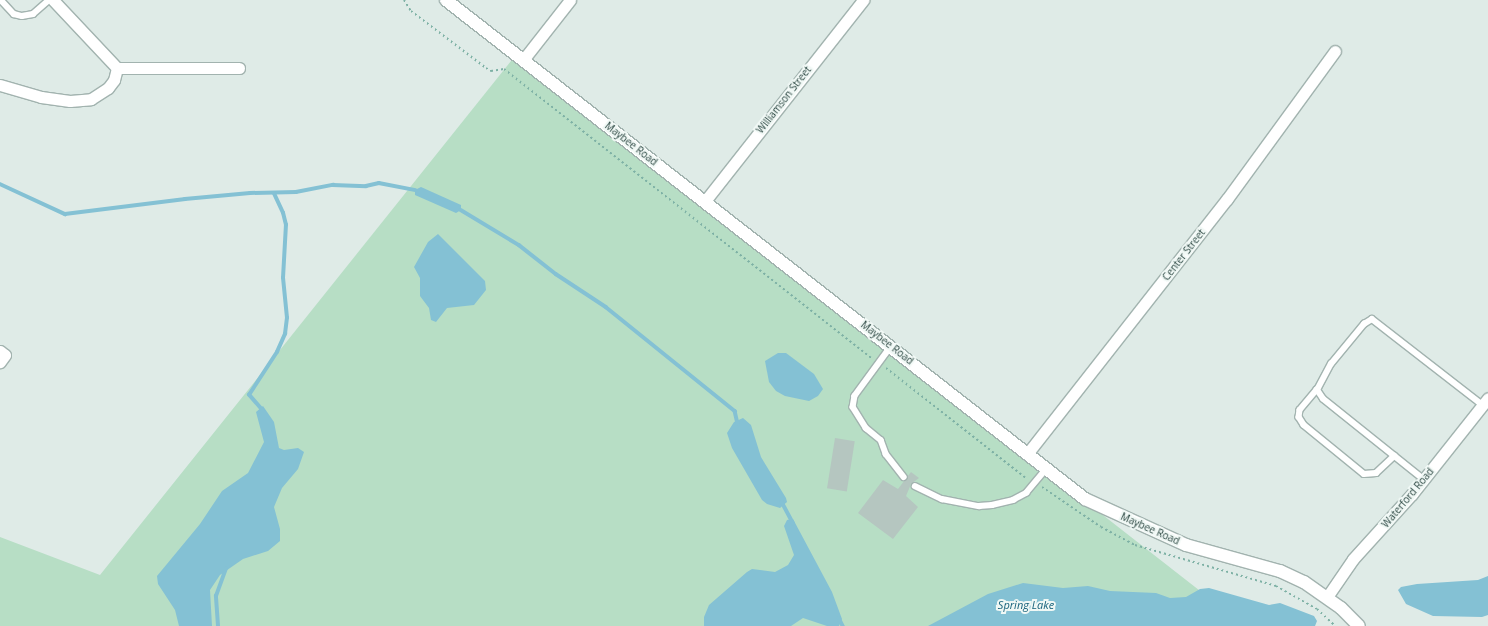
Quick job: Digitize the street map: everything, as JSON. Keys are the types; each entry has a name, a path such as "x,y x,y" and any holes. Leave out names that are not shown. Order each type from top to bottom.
{"main road":[{"name":"Maybee Road","path":"446,0 892,346 1085,499 1160,535 1186,545 1280,571 1327,597 1359,626"}],"street":[{"path":"52,0 117,68 239,68"},
{"path":"523,60 570,0"},
{"name":"Williamson Street","path":"705,201 863,0"},
{"name":"Center Street","path":"1027,454 1227,199 1335,51"},
{"path":"0,85 41,97 70,101 90,99 108,88 114,80 117,68"},
{"name":"Waterford Road","path":"1327,597 1353,559 1424,480 1485,401"}],"lane":[{"path":"1,0 14,14 22,16 33,14 49,0"},
{"path":"1394,456 1376,473 1364,474 1304,425 1299,417 1300,410 1318,390 1331,364 1364,324 1372,319 1485,401"},
{"path":"892,346 855,396 853,407 866,428 881,440 886,454 904,477"},
{"path":"1318,390 1323,399 1424,480"},
{"path":"916,486 942,500 973,506 992,505 1013,500 1026,493 1046,469"}],"green space":[{"path":"515,56 1245,626 0,626 0,537 100,575"}],"water":[{"path":"421,187 461,205 461,210 456,213 415,195 415,190"},
{"path":"438,234 485,281 486,290 474,305 447,308 436,322 431,320 429,308 420,296 420,278 414,267 428,242"},
{"path":"778,353 786,353 814,374 823,389 818,396 809,401 785,396 776,391 769,382 765,361"},
{"path":"263,406 274,422 279,448 284,450 298,448 304,452 298,469 282,488 274,507 280,529 280,541 268,551 243,559 220,575 210,590 212,626 179,626 175,610 158,584 157,576 200,524 222,491 248,473 264,442 256,412"},
{"path":"743,418 751,425 761,457 786,498 787,502 780,508 767,504 762,500 732,448 727,433 734,422"},
{"path":"793,519 832,592 842,619 839,626 827,626 803,618 791,626 704,626 704,617 709,605 747,572 752,569 775,572 788,565 794,555 784,526 787,520"},
{"path":"1488,576 1488,615 1482,617 1433,616 1406,604 1398,590 1401,587 1417,584 1478,580"},
{"name":"Spring Lake","path":"1023,583 1063,588 1088,586 1110,591 1156,593 1170,598 1186,597 1200,589 1209,588 1269,605 1280,603 1314,616 1317,621 1315,626 928,626 988,594"}],"building":[{"path":"835,438 855,441 847,492 827,488"},
{"path":"911,472 919,478 911,484 906,496 918,507 893,539 858,513 883,480 898,489"}],"waterway":[{"path":"0,184 65,214 185,199 250,193 296,192 333,185 366,186 379,183 415,190"},
{"path":"263,411 249,395 277,352 285,334 287,318 283,278 286,225 283,213 274,194"},
{"path":"461,210 519,245 556,274 606,307 735,411 738,424"},
{"path":"782,502 793,523"},
{"path":"218,626 216,596 226,569"},
{"path":"839,618 843,626"}]}
